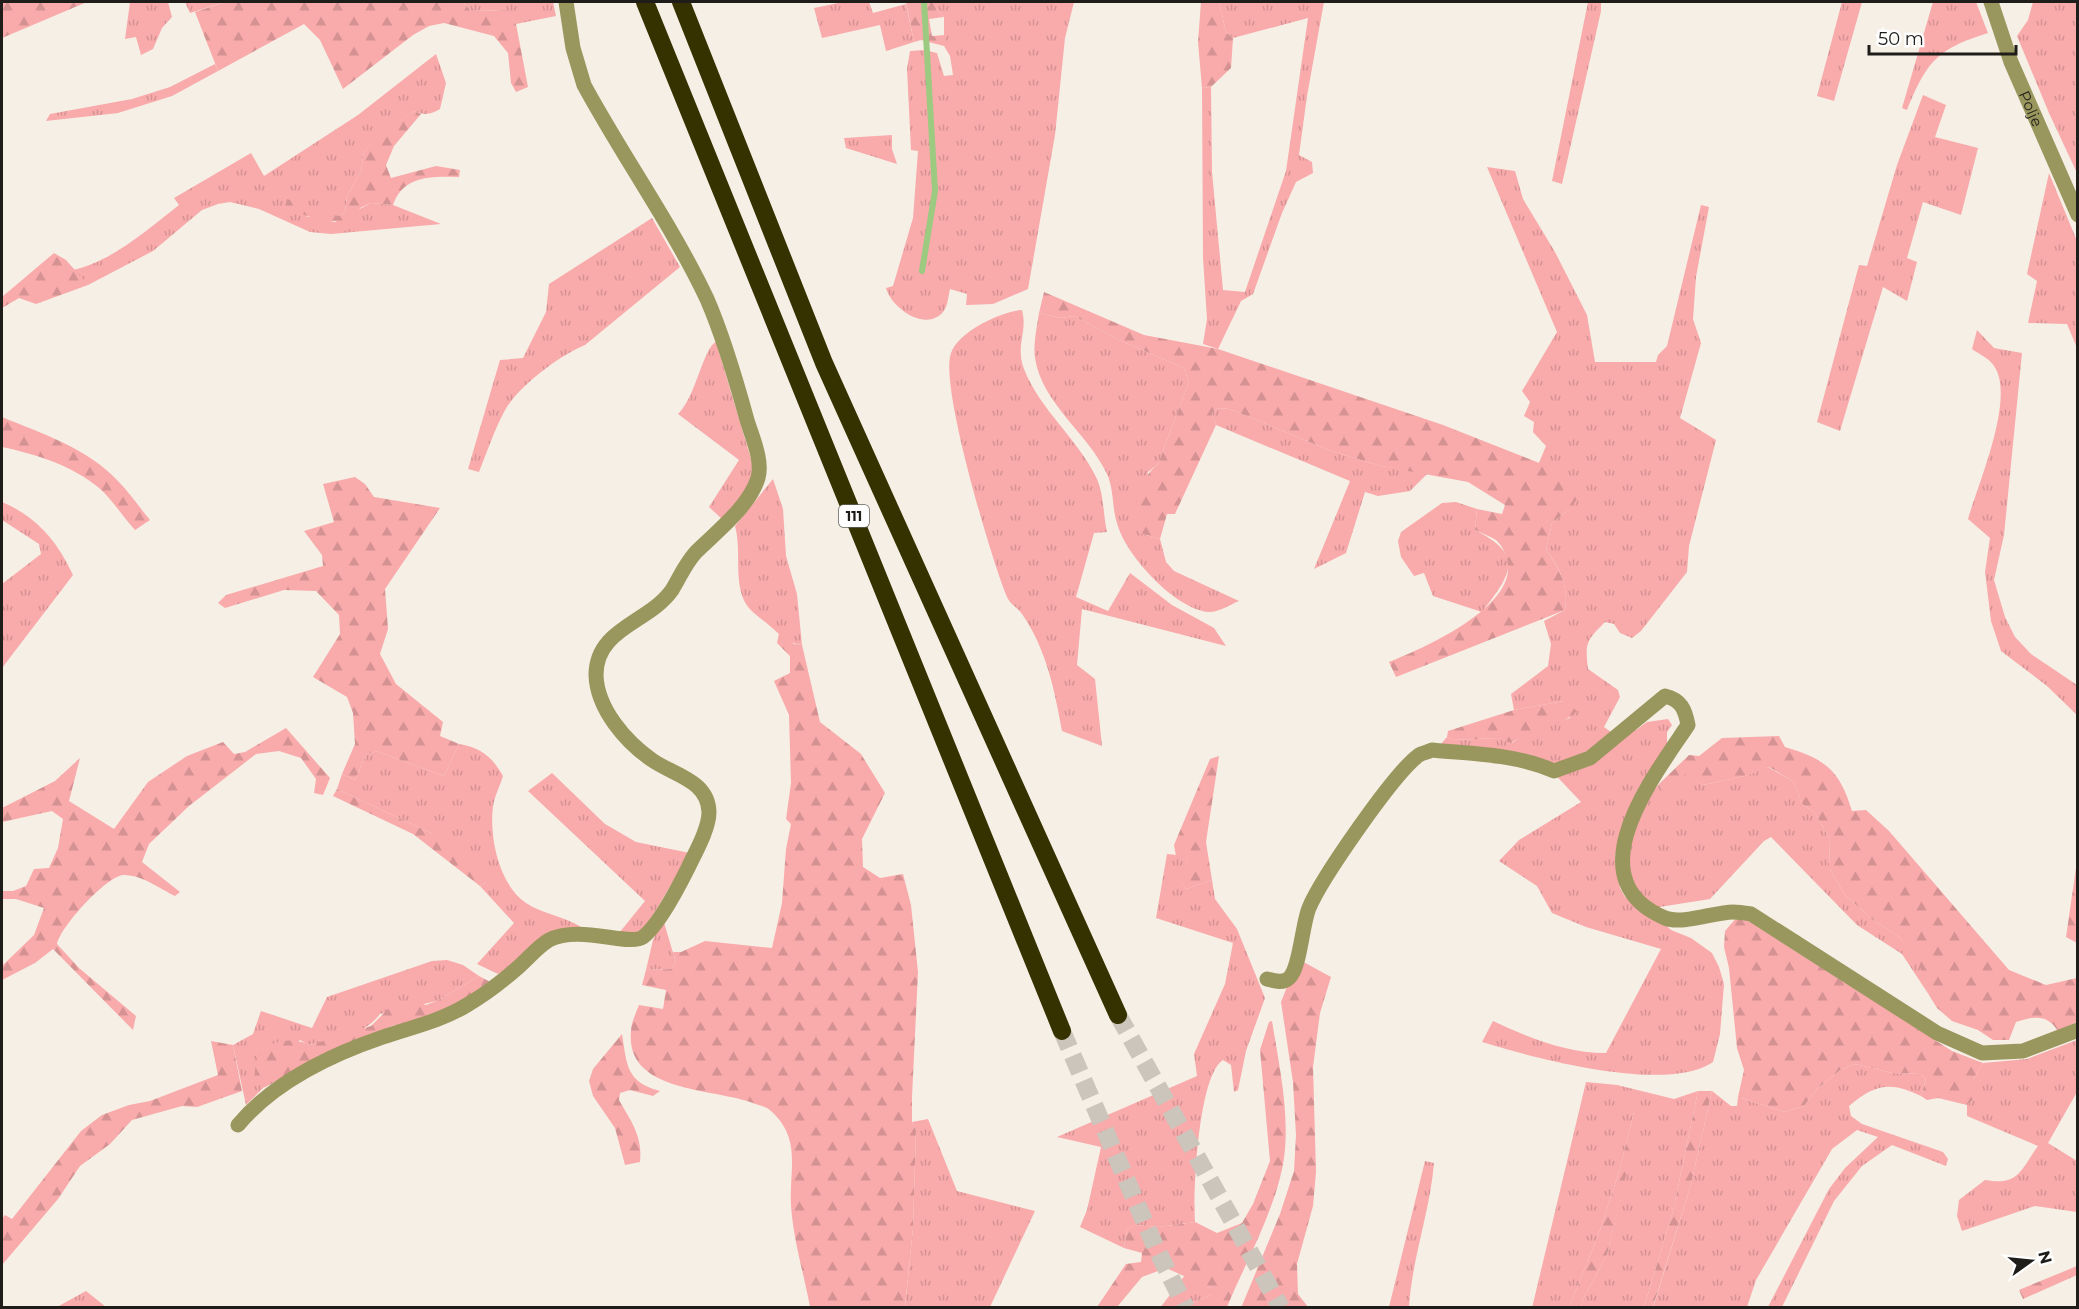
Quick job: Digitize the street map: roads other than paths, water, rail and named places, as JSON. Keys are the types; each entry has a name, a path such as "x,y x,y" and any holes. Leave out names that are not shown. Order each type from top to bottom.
{"highway":[{"name":"111","path":"645,2 1062,1031"},
{"name":"111","path":"681,2 825,363 1118,1015"}],"street":[{"path":"238,1125 256,1104 304,1072 382,1038 425,1025 465,1007 500,983 550,940 580,933 606,935 628,941 642,938 658,919 686,872 710,814 704,792 678,772 654,762 617,729 602,698 596,678 598,655 608,640 646,614 672,589 678,576 695,553 723,528 744,501 758,479 759,463 735,377 707,300 584,85 573,48 566,2"},
{"name":"Polje","path":"1991,2 2007,53 2078,215"},
{"path":"1267,979 1279,982 1288,979 1296,969 1301,932 1308,909 1321,885 1368,817 1419,755 1432,750 1515,758 1534,762 1554,771 1590,758 1665,696 1677,699 1686,711 1688,725 1639,799 1622,851 1622,875 1639,901 1667,919 1732,912 1751,914 1937,1033 1982,1053 2023,1051 2078,1030"}],"waterway":[{"path":"922,271 935,191 924,2"}],"tunnel":[{"path":"1118,1015 1281,1308"},
{"path":"1062,1031 1155,1246 1186,1308"}]}
